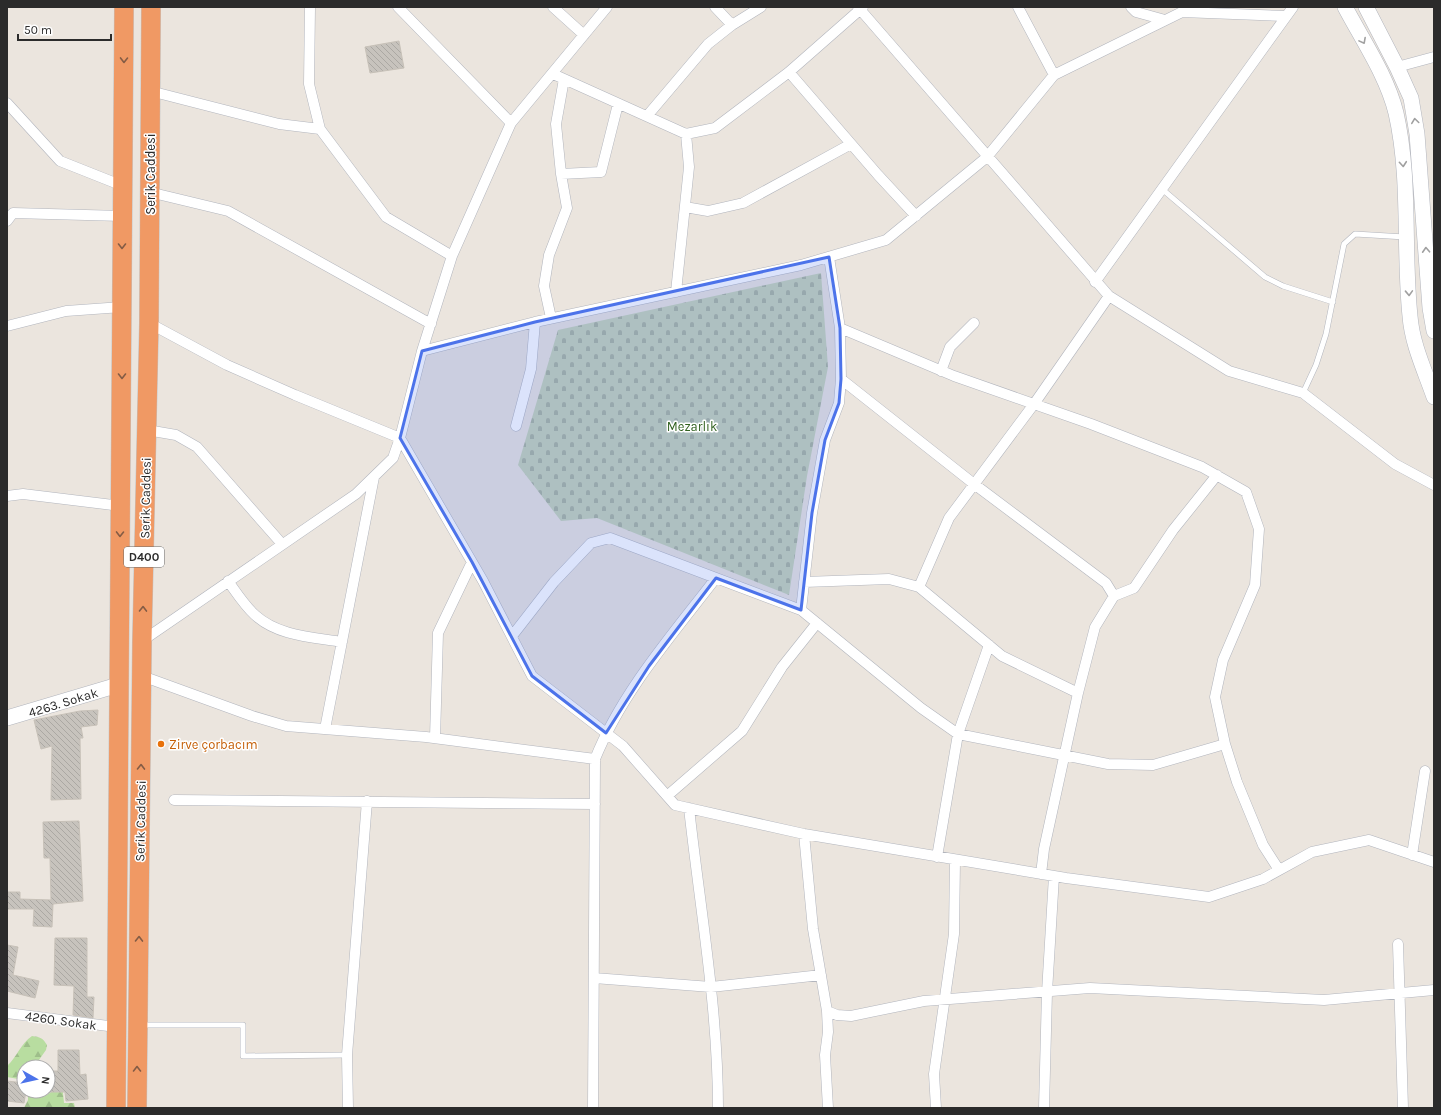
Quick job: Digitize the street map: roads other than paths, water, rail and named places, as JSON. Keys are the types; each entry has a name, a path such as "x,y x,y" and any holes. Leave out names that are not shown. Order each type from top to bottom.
{"highway":[{"name":"Serik Caddesi","path":"116,1108 124,7"},
{"name":"Serik Caddesi","path":"137,1108 142,641 149,323 151,7"}],"main road":[{"path":"1345,7 1384,80 1394,105 1402,152 1410,317 1416,344 1434,397"},
{"path":"1366,7 1411,98 1415,118 1434,331"},
{"name":"4263. Sokak","path":"7,718 118,685"}],"street":[{"path":"310,7 309,84 320,129 386,217 452,256"},
{"path":"398,7 511,123"},
{"path":"553,7 584,36"},
{"path":"142,641 356,494 393,458 400,438 422,351 452,256 511,123 607,7"},
{"path":"715,7 732,25"},
{"path":"647,116 708,44 732,25 761,7"},
{"path":"1018,7 1054,75"},
{"path":"1131,7 1136,12 1165,20"},
{"path":"1095,282 1293,7"},
{"path":"553,74 686,134 715,128 789,72 860,8 1095,282 1109,296 1229,371 1303,393 1395,464 1434,485"},
{"path":"422,351 551,318 801,265 886,240 987,157 1054,75 1184,10 1286,16"},
{"path":"1397,67 1434,57"},
{"path":"789,72 916,216"},
{"path":"551,318 544,286 549,255 567,208 561,174 556,124 564,79"},
{"path":"150,90 279,124 320,129"},
{"path":"7,103 60,160 123,186"},
{"path":"561,174 601,172 618,104"},
{"path":"676,292 689,167 686,134"},
{"path":"685,208 708,211 743,203 851,144"},
{"path":"149,192 228,211 431,324"},
{"path":"7,222 13,213 122,216"},
{"path":"801,610 812,513 825,440 839,403 841,379 840,328 828,257"},
{"path":"918,587 949,518 1034,404 1109,296"},
{"path":"7,326 66,311 122,307"},
{"path":"516,426 531,369 535,322"},
{"path":"149,323 227,365 295,395 400,438 472,562 532,676 623,746 675,805 804,834 954,860 1054,876 1209,897 1263,879 1312,852 1369,840 1434,862"},
{"path":"941,371 950,347 974,323"},
{"path":"840,328 941,371 1195,464 1246,492 1259,529 1255,585 1223,660 1214,697 1225,744 1237,782 1263,845 1279,870"},
{"path":"841,379 974,484 1106,583 1114,596"},
{"path":"147,430 176,435 197,447 282,544"},
{"path":"1041,874 1044,849 1078,693 1095,627 1114,596 1134,588 1173,530 1217,475"},
{"path":"326,729 374,476"},
{"path":"7,496 22,494 121,506"},
{"path":"512,636 554,582 591,543 610,538 801,610 921,708 958,734 1108,764 1153,765 1225,744"},
{"path":"435,738 438,633 472,562"},
{"path":"594,1108 595,759 606,733 648,666 716,578"},
{"path":"804,582 889,579 918,587 1002,656 1078,693"},
{"path":"228,581 254,614 268,624 292,634 342,642"},
{"path":"667,796 742,731 782,667 817,623"},
{"path":"937,857 958,734 989,646"},
{"path":"142,676 252,716 286,726 435,738 595,759"},
{"path":"1412,855 1425,772"},
{"path":"174,800 595,804"},
{"path":"348,1108 347,1055 367,801"},
{"path":"689,808 711,987 718,1066 718,1108"},
{"path":"804,834 813,929 827,1011 828,1032 825,1055 828,1108"},
{"path":"936,1108 934,1074 954,934 954,860"},
{"path":"1044,1108 1047,992 1054,876"},
{"path":"1398,944 1403,1108"},
{"path":"594,978 711,987 821,975"},
{"path":"827,1011 837,1015 851,1016 924,1001 1090,988 1324,1000 1434,990"},
{"name":"4260. Sokak","path":"7,1013 116,1027"}],"lane":[{"path":"1162,189 1265,277 1282,286 1332,302"},
{"path":"1303,393 1321,350 1342,251 1349,238 1355,234 1406,237"},
{"path":"138,1024 242,1025 243,1056 347,1055"}],"place":[{"name":"Zirve çorbacım","path":"161,744"}],"park label":[{"name":"Mezarlık","path":"692,426"}]}
